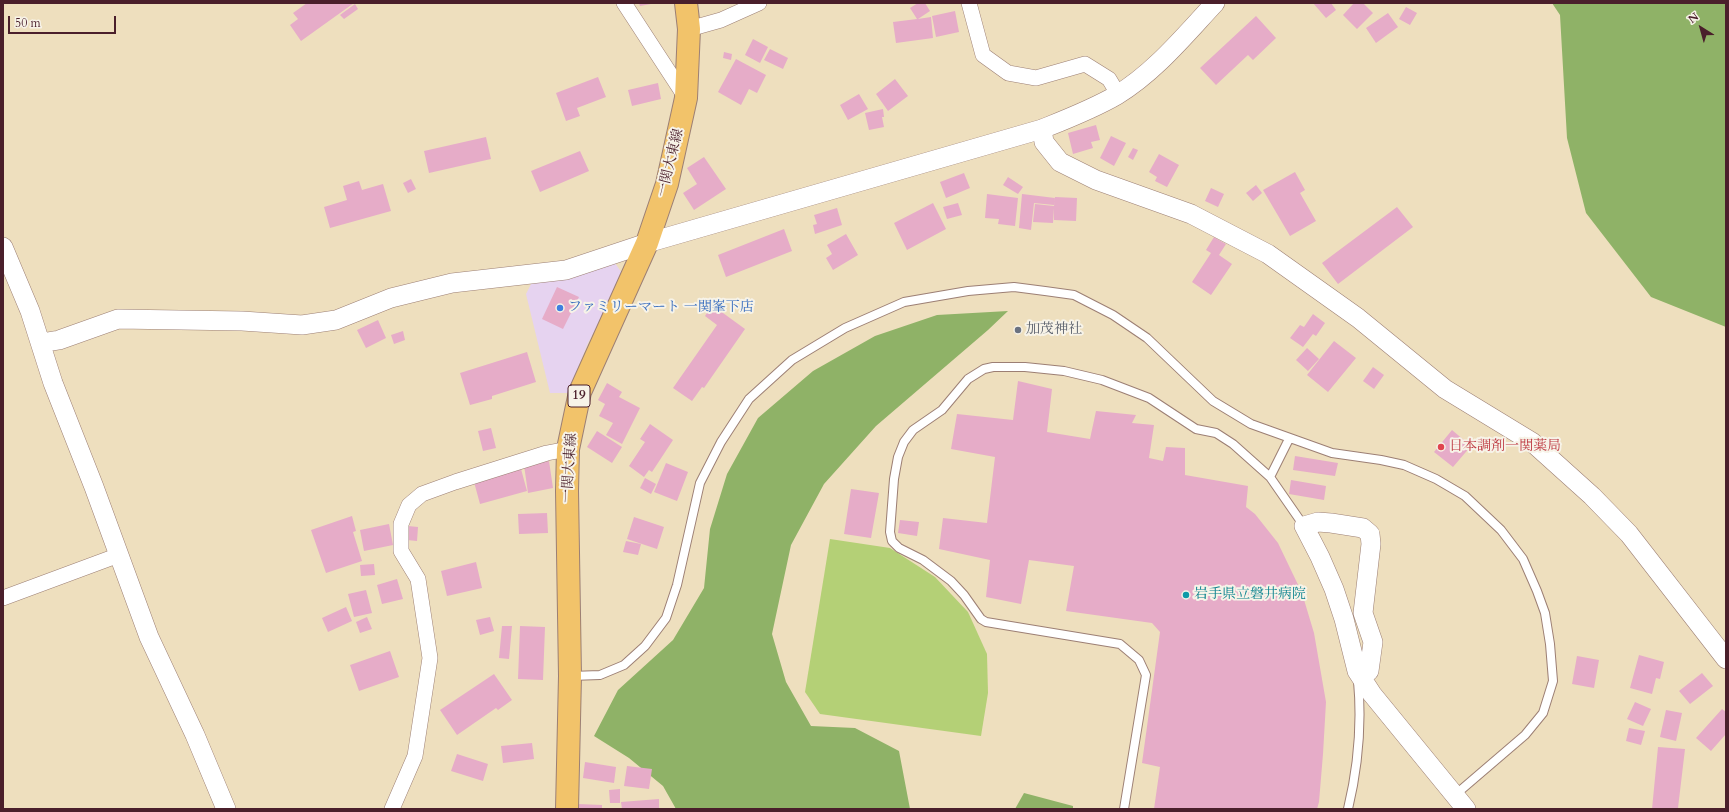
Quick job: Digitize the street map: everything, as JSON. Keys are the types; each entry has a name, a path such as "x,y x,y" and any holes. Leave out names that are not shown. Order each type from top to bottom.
{"main road":[{"name":"一関大東線","path":"567,809 570,676 567,491 568,450 580,392 647,243 667,184 686,98 689,29 686,3"}],"street":[{"path":"624,3 686,98"},
{"path":"689,29 721,20 758,3"},
{"path":"969,3 983,55 1008,73 1036,78 1085,64 1109,79 1118,94"},
{"path":"42,343 59,340 118,320 242,322 302,325 336,320 391,298 452,283 566,270 647,243 1042,129 1084,112 1118,94 1155,65 1215,3"},
{"path":"1042,129 1044,142 1060,162 1096,180 1191,214 1268,254 1358,318 1445,389 1532,442 1592,496 1629,534 1726,659"},
{"path":"3,247 42,343 53,383 149,637 195,735 226,809"},
{"path":"392,809 415,756 430,658 418,579 401,551 401,524 409,505 422,494 455,482 547,453 568,450"},
{"path":"1357,671 1369,671 1373,642 1363,613 1371,544 1370,534 1363,528 1331,523 1318,522 1304,526 1334,589 1344,619 1357,671 1372,694 1460,802"},
{"path":"3,598 119,555"}],"lane":[{"path":"570,676 600,675 624,664 645,646 666,618 677,585 700,482 721,442 749,399 792,360 845,328 904,302 968,291 1014,286 1074,295 1113,315 1146,338 1213,401 1251,424 1289,439 1332,453 1404,465 1436,478 1465,496 1501,530 1523,559 1545,613 1550,644 1553,681 1543,713 1525,735 1460,802"},
{"path":"1124,809 1146,675 1139,660 1120,644 986,622 981,619 964,595 951,581 923,560 899,548 892,541 890,532 890,514 898,457 904,442 913,430 942,410 974,373 993,367 1025,367 1064,371 1102,380 1150,398 1196,429 1216,433 1234,444 1270,477 1304,526"},
{"path":"1270,477 1289,439"},
{"path":"1348,809 1358,754 1360,707 1357,671"}],"shaded area":[{"path":"615,263 624,276 588,343 568,393 550,393 526,294 531,284"}],"green space":[{"path":"1552,3 1726,3 1726,327 1651,297 1586,213 1567,138 1560,15"},
{"path":"1008,311 876,426 824,484 791,545 772,634 786,682 811,726 855,728 899,751 910,809 676,809 663,786 629,758 594,736 618,690 673,640 704,588 710,529 727,474 758,418 813,371 875,336 937,315"},
{"path":"830,539 890,548 935,577 968,612 987,654 988,693 981,736 820,714 805,692"},
{"path":"1024,793 1073,806 1073,809 1015,809"}],"building":[{"path":"307,3 354,3 301,41 290,25 298,19 293,13"},
{"path":"639,3 651,3 651,4 640,6"},
{"path":"918,3 925,3 930,11 918,19 931,17 933,38 896,43 893,22 917,19 910,8"},
{"path":"1313,3 1331,3 1336,10 1326,18"},
{"path":"1354,3 1363,3 1373,13 1357,29 1343,15"},
{"path":"355,4 358,9 344,19 340,15"},
{"path":"1406,7 1417,13 1410,25 1399,19"},
{"path":"955,11 959,32 936,37 932,16"},
{"path":"1388,13 1398,27 1376,43 1366,28"},
{"path":"1256,16 1276,38 1253,60 1248,55 1216,85 1200,68"},
{"path":"753,39 768,47 760,63 745,55"},
{"path":"770,49 788,58 783,69 764,60"},
{"path":"724,52 732,54 731,60 723,58"},
{"path":"736,59 766,75 757,93 749,89 741,105 718,92"},
{"path":"598,77 606,97 577,108 580,116 566,121 556,93"},
{"path":"895,79 908,96 888,111 876,94"},
{"path":"658,83 661,99 632,106 628,90"},
{"path":"859,94 868,109 848,120 840,105"},
{"path":"883,109 884,117 882,117 884,127 869,130 865,113"},
{"path":"1096,125 1100,140 1091,142 1093,148 1073,154 1068,133"},
{"path":"1111,136 1126,143 1114,166 1100,158"},
{"path":"486,137 491,159 429,173 424,151"},
{"path":"1133,148 1138,150 1133,160 1128,157"},
{"path":"580,151 589,171 540,192 531,171"},
{"path":"1159,154 1179,165 1167,187 1155,181 1157,177 1149,172"},
{"path":"704,157 726,189 694,210 683,193 697,184 687,168"},
{"path":"1295,172 1305,190 1300,193 1316,221 1290,236 1263,190"},
{"path":"964,173 970,188 946,198 940,182"},
{"path":"1008,177 1023,187 1018,194 1003,185"},
{"path":"411,179 416,189 408,193 403,183"},
{"path":"359,181 362,190 383,184 391,211 330,228 324,207 347,200 343,186"},
{"path":"1256,185 1262,193 1253,201 1246,193"},
{"path":"1211,188 1224,194 1218,207 1205,201"},
{"path":"987,194 1018,198 1015,226 998,224 999,219 985,218"},
{"path":"1022,194 1055,198 1054,205 1034,203 1031,230 1019,228"},
{"path":"1055,197 1077,198 1076,221 1054,220 1054,208 1053,223 1033,222 1035,204 1054,206"},
{"path":"933,203 946,229 907,250 894,223"},
{"path":"958,203 962,215 947,219 943,207"},
{"path":"1397,207 1413,227 1338,284 1322,263"},
{"path":"837,208 842,225 815,234 813,225 817,224 814,215"},
{"path":"784,229 792,251 726,277 718,255"},
{"path":"846,234 858,255 833,270 826,258 832,254 827,245"},
{"path":"1214,237 1226,244 1219,255 1232,264 1211,295 1192,282 1211,253 1206,250"},
{"name":"ファミリーマート 一関峯下店","path":"557,287 579,297 563,329 542,319"},
{"path":"712,305 745,329 704,388 702,387 692,401 673,388 717,325 705,316"},
{"path":"1313,314 1325,323 1316,336 1313,334 1303,347 1290,338 1300,325 1304,327"},
{"path":"378,320 386,338 366,348 357,330"},
{"path":"403,331 405,340 394,344 391,335"},
{"path":"1334,341 1356,358 1328,392 1307,375"},
{"path":"1307,348 1319,359 1308,371 1296,360"},
{"path":"527,352 536,382 492,396 492,399 470,405 460,373"},
{"path":"1373,367 1384,375 1374,389 1363,381"},
{"name":"岩手県立磐井病院","path":"1018,381 1052,389 1047,432 1090,439 1096,411 1136,415 1132,423 1154,425 1149,458 1163,461 1166,447 1185,448 1185,475 1248,486 1246,507 1255,514 1278,543 1302,593 1314,633 1326,702 1319,802 1317,809 1154,809 1160,767 1142,763 1160,632 1152,623 1066,611 1074,566 1029,560 1021,604 986,597 990,560 939,549 943,518 987,523 995,457 951,449 957,414 1013,420"},
{"path":"607,383 622,392 619,397 640,408 622,444 606,435 613,423 599,416 605,404 598,400"},
{"path":"650,424 673,440 652,472 649,470 644,477 629,466 645,442 640,439"},
{"path":"491,428 496,448 483,451 478,431"},
{"path":"1452,430 1471,446 1453,467 1434,452"},
{"path":"597,431 622,447 612,463 587,447"},
{"path":"1295,456 1338,463 1335,476 1293,470"},
{"path":"549,461 553,488 528,493 524,465"},
{"path":"666,463 688,472 677,501 654,492"},
{"path":"521,469 527,491 480,504 474,482"},
{"path":"645,478 656,484 651,494 640,488"},
{"path":"1291,480 1326,486 1324,500 1289,494"},
{"path":"851,489 879,493 871,538 844,534"},
{"path":"547,513 548,533 519,534 518,514"},
{"path":"352,516 356,531 353,532 362,561 326,573 311,530"},
{"path":"634,517 664,527 657,549 627,539"},
{"path":"900,520 919,522 917,536 898,533"},
{"path":"389,524 393,545 364,551 360,530"},
{"path":"408,526 418,527 417,541 407,540"},
{"path":"626,541 641,544 638,555 623,552"},
{"path":"476,562 482,588 447,596 441,571"},
{"path":"374,564 375,575 361,576 360,565"},
{"path":"397,579 403,599 382,604 377,585"},
{"path":"366,590 372,613 354,617 348,594"},
{"path":"346,607 352,621 328,632 322,618"},
{"path":"367,617 372,629 360,633 356,622"},
{"path":"490,617 494,631 480,635 476,620"},
{"path":"502,626 512,626 509,659 499,658"},
{"path":"520,626 545,627 543,680 518,679"},
{"path":"390,651 399,677 359,691 350,665"},
{"path":"1639,655 1664,662 1660,679 1656,678 1652,694 1630,688"},
{"path":"1577,656 1599,660 1594,688 1572,684"},
{"path":"1702,673 1713,686 1690,704 1679,691"},
{"path":"494,674 512,700 498,710 496,708 457,735 440,710"},
{"path":"1635,702 1651,709 1643,726 1627,719"},
{"path":"1722,709 1726,712 1726,734 1711,751 1696,738"},
{"path":"1666,710 1682,713 1676,741 1660,737"},
{"path":"1629,728 1645,731 1641,745 1626,741"},
{"path":"532,743 534,759 503,763 501,746"},
{"path":"1658,747 1685,749 1678,808 1652,809"},
{"path":"457,754 488,764 483,781 451,771"},
{"path":"585,762 616,767 614,783 583,778"},
{"path":"627,766 652,769 649,789 624,786"},
{"path":"620,789 620,803 610,803 609,790"},
{"path":"659,799 659,809 622,809 621,802"},
{"path":"578,804 602,805 602,809 578,809"}],"place":[{"name":"ファミリーマート 一関峯下店","path":"560,308"},
{"name":"加茂神社","path":"1018,330"},
{"name":"日本調剤一関薬局","path":"1441,447"},
{"name":"岩手県立磐井病院","path":"1186,595"}]}
